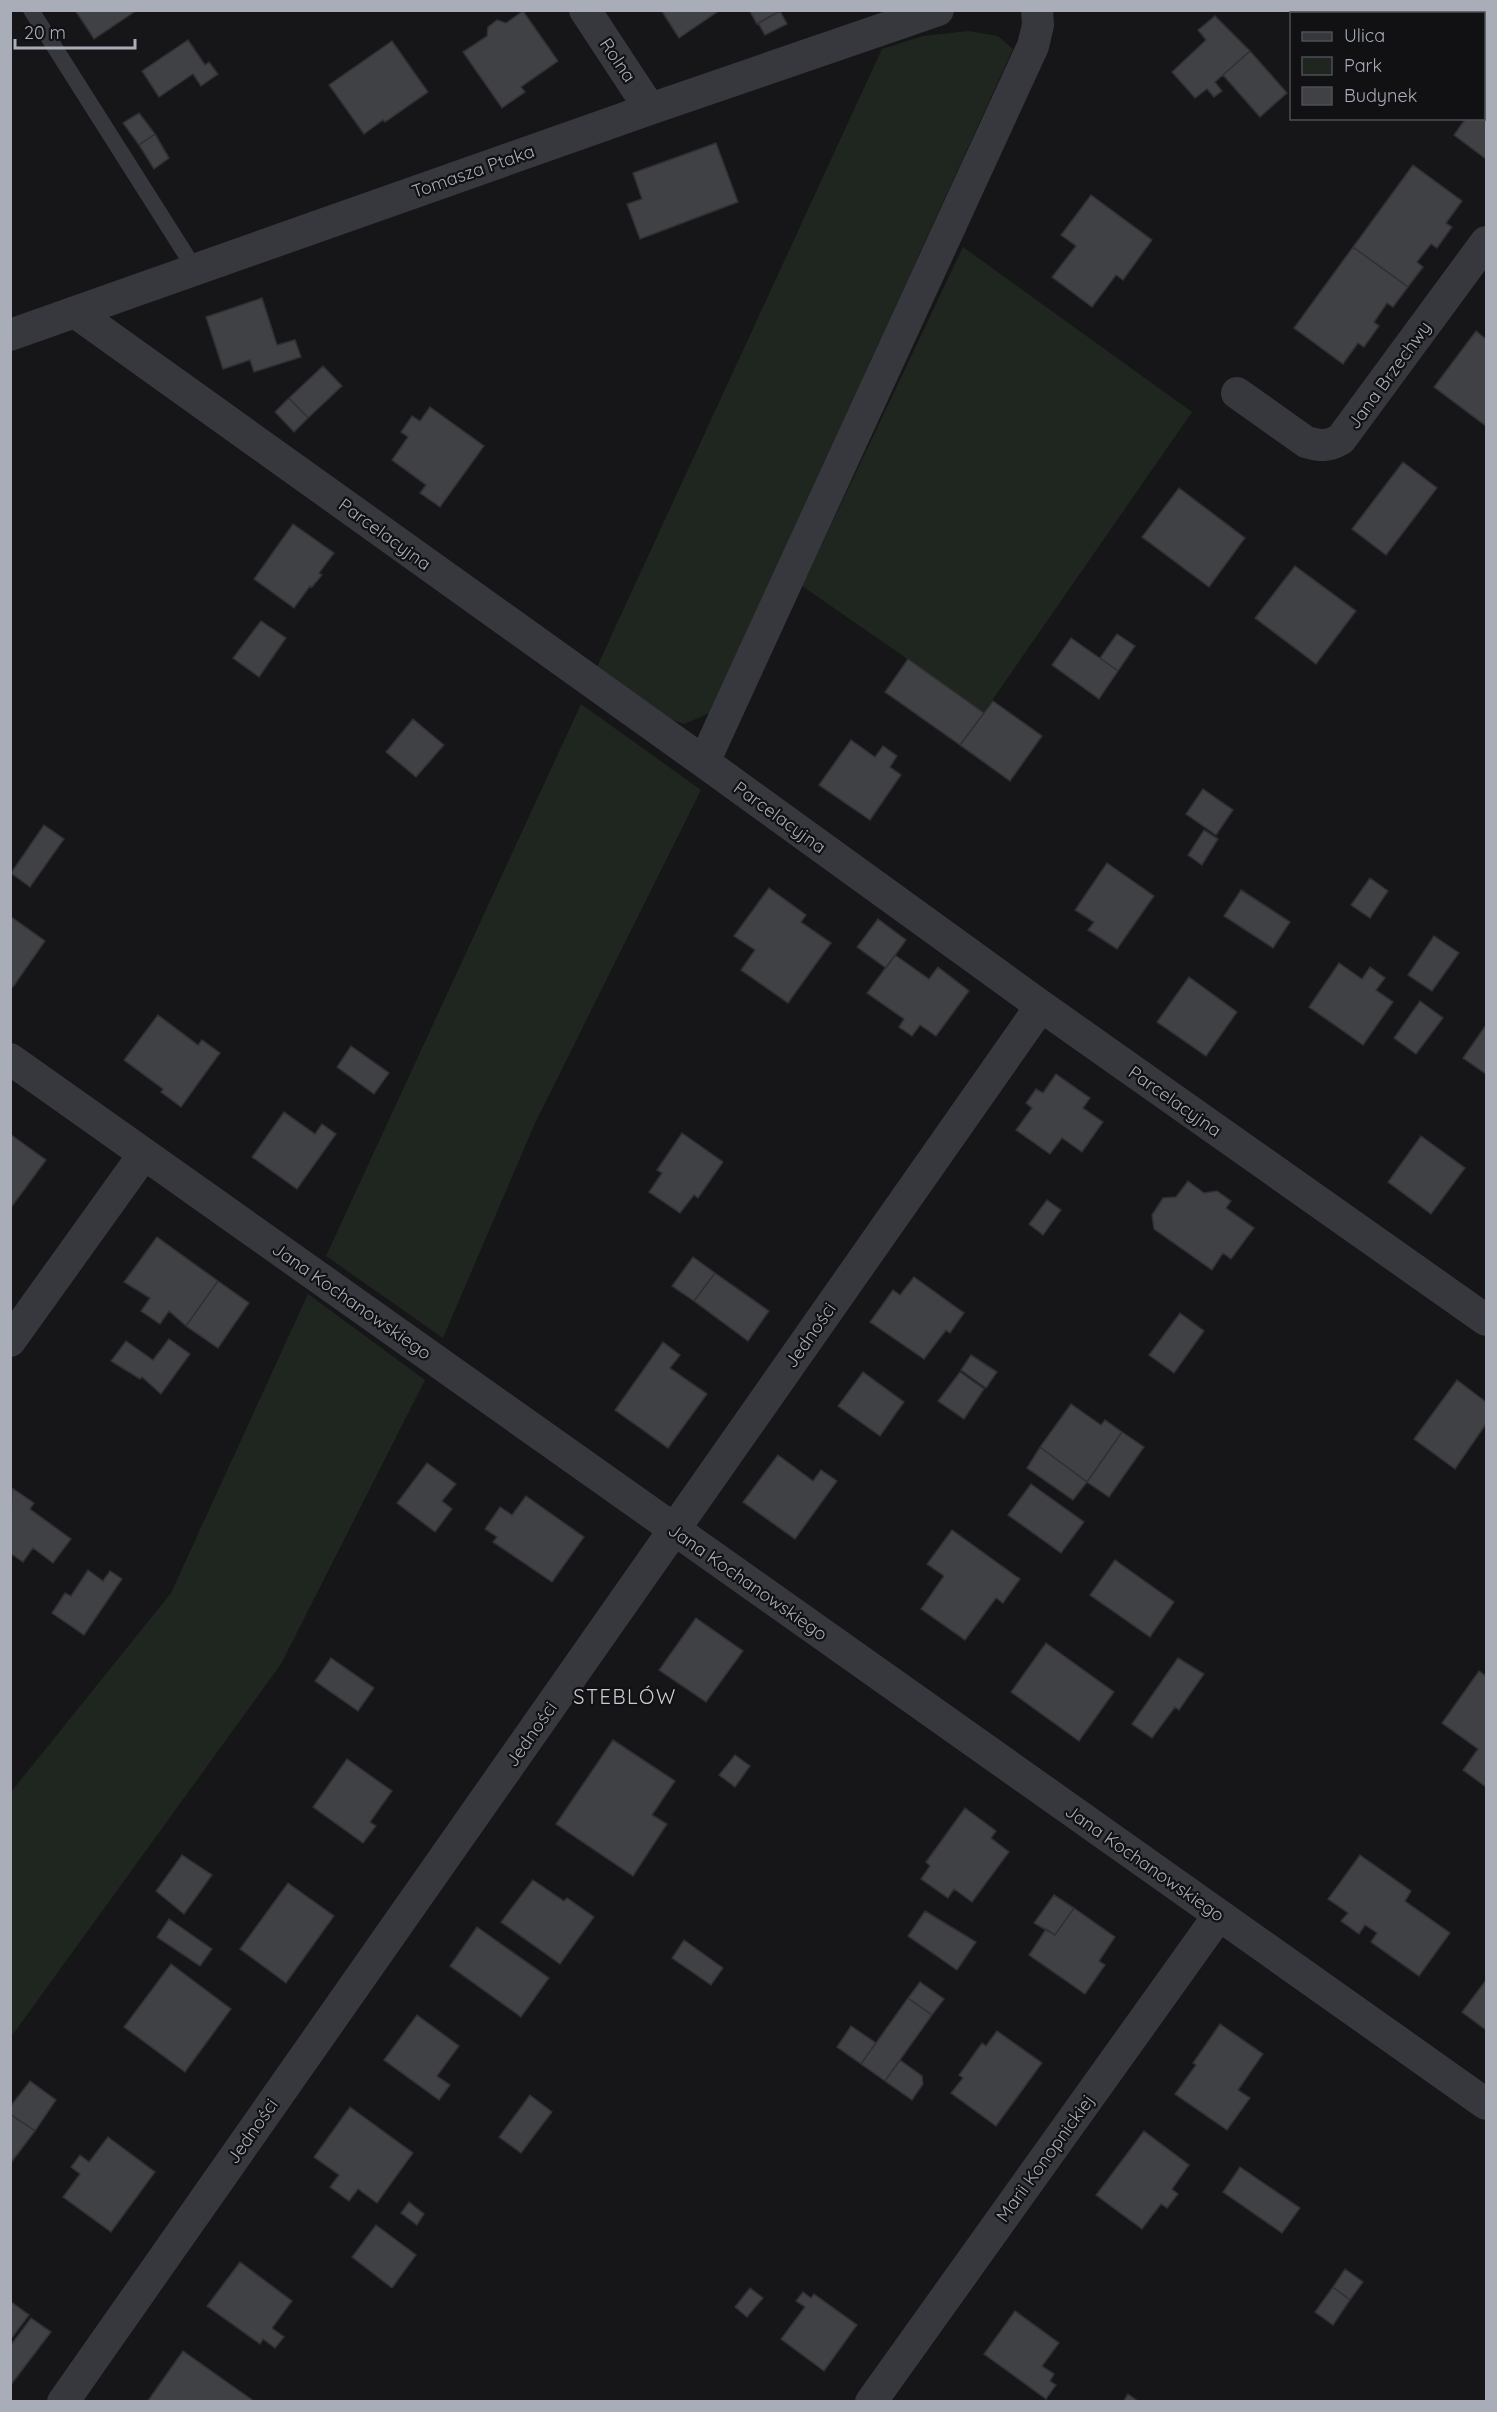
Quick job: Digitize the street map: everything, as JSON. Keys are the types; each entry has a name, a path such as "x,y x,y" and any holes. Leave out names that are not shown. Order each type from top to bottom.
{"street":[{"name":"Rolna","path":"585,10 651,109"},
{"name":"Tomasza Ptaka","path":"10,335 195,268 938,10"},
{"path":"704,762 1033,46 1038,25 1037,10"},
{"name":"Jana Brzechwy","path":"1237,393 1306,442 1318,446 1330,446 1350,429 1486,242"},
{"name":"Parcelacyjna","path":"75,312 1041,1006 1486,1320"},
{"name":"Jedności","path":"63,2402 1041,1006"},
{"name":"Jana Kochanowskiego","path":"10,1059 1486,2104"},
{"path":"10,1341 144,1154"},
{"name":"Marii Konopnickiej","path":"871,2402 1219,1915"}],"lane":[{"path":"31,10 195,268"}],"green space":[{"path":"968,31 998,36 1013,49 710,713 684,724 664,717 596,669 882,49 923,36"},
{"path":"963,247 1192,412 984,712 802,586"},
{"path":"581,704 701,790 535,1123 443,1338 326,1256"},
{"path":"308,1294 425,1380 281,1664 11,2037 11,1792 171,1593"}],"building":[{"path":"75,10 137,10 94,39"},
{"path":"661,10 720,10 679,38"},
{"path":"749,10 782,10 757,24"},
{"path":"523,11 558,61 521,87 525,92 502,108 463,52 487,36 488,27 497,20 506,23"},
{"path":"780,11 787,24 765,35 758,23"},
{"path":"1215,16 1250,51 1215,82 1222,91 1214,97 1207,89 1195,98 1172,72 1206,40 1198,30"},
{"path":"188,40 205,65 209,62 218,74 201,86 193,74 159,97 142,71"},
{"path":"392,41 428,92 364,134 329,85"},
{"path":"1250,51 1287,93 1260,117 1223,75"},
{"path":"1486,92 1486,159 1454,135 1465,120 1485,120"},
{"path":"139,113 155,134 139,145 123,123"},
{"path":"155,134 169,158 154,169 139,145"},
{"path":"716,143 738,202 640,239 627,204 642,199 633,173"},
{"path":"1413,165 1462,201 1446,223 1452,227 1437,248 1431,244 1417,262 1423,267 1408,287 1353,247"},
{"path":"1091,195 1152,240 1123,280 1116,275 1092,307 1052,277 1076,246 1061,235"},
{"path":"1353,247 1408,287 1393,307 1387,303 1374,322 1379,326 1364,347 1358,343 1343,364 1294,328"},
{"path":"262,298 277,345 295,340 301,357 254,372 250,360 223,369 206,317"},
{"path":"1476,331 1486,339 1486,426 1434,387"},
{"path":"323,366 342,386 308,418 289,398"},
{"path":"289,398 308,418 294,432 275,412"},
{"path":"430,407 484,446 440,507 420,493 426,485 392,460 408,437 401,432 412,416 420,421"},
{"path":"1403,462 1437,488 1386,555 1352,529"},
{"path":"1179,488 1245,538 1209,587 1142,537"},
{"path":"293,524 334,553 319,573 322,575 312,587 310,586 294,608 254,579"},
{"path":"1295,566 1356,611 1316,664 1255,618"},
{"path":"261,621 286,638 259,677 233,658"},
{"path":"1117,634 1135,646 1118,671 1100,658"},
{"path":"1071,638 1118,671 1099,699 1052,665"},
{"path":"908,659 984,713 960,745 885,692"},
{"path":"993,701 1042,736 1010,781 960,745"},
{"path":"413,719 444,745 416,777 386,752"},
{"path":"851,740 875,757 883,746 897,756 890,767 901,775 870,820 819,785"},
{"path":"1203,789 1233,810 1216,835 1186,814"},
{"path":"44,825 64,839 30,887 11,873"},
{"path":"1204,830 1218,839 1202,865 1188,855"},
{"path":"1107,863 1154,896 1117,949 1088,930 1094,922 1075,910"},
{"path":"1370,878 1388,891 1370,918 1351,905"},
{"path":"769,888 806,915 801,922 831,943 788,1003 741,970 755,950 734,936"},
{"path":"1241,890 1290,922 1273,948 1224,916"},
{"path":"10,916 45,941 13,987 10,985"},
{"path":"878,919 906,940 886,968 857,947"},
{"path":"1434,936 1459,953 1432,991 1408,975"},
{"path":"895,955 929,979 938,967 969,991 936,1036 920,1025 912,1036 899,1027 904,1019 867,993"},
{"path":"1339,963 1362,979 1370,967 1385,978 1376,990 1393,1002 1363,1045 1309,1007"},
{"path":"1189,977 1237,1012 1206,1056 1157,1022"},
{"path":"1420,1001 1443,1018 1416,1054 1394,1038"},
{"path":"158,1015 198,1045 202,1040 220,1053 181,1107 161,1092 163,1089 124,1060"},
{"path":"1486,1025 1486,1074 1463,1058"},
{"path":"351,1046 389,1073 374,1094 337,1067"},
{"path":"1056,1074 1090,1098 1083,1108 1103,1122 1082,1152 1062,1138 1050,1154 1016,1130 1032,1108 1026,1103 1036,1089 1043,1093"},
{"path":"284,1112 315,1134 322,1124 336,1134 297,1189 252,1157"},
{"path":"682,1133 723,1162 698,1198 694,1195 680,1213 649,1192 662,1173 657,1170"},
{"path":"10,1134 46,1160 10,1209"},
{"path":"1421,1136 1465,1168 1431,1214 1388,1182"},
{"path":"1188,1181 1204,1193 1217,1191 1231,1201 1226,1208 1254,1228 1231,1259 1223,1253 1212,1270 1154,1229 1152,1215 1163,1198 1176,1197"},
{"path":"1047,1200 1061,1210 1043,1235 1029,1224"},
{"path":"157,1237 218,1281 186,1326 169,1311 160,1324 141,1311 150,1298 124,1282"},
{"path":"693,1257 715,1273 694,1301 672,1286"},
{"path":"715,1273 769,1311 748,1341 694,1301"},
{"path":"914,1277 964,1313 950,1333 946,1330 924,1359 870,1322 893,1290 900,1295"},
{"path":"218,1281 249,1303 218,1348 186,1326"},
{"path":"1180,1313 1204,1331 1174,1373 1149,1355"},
{"path":"169,1339 190,1354 161,1394 142,1377 140,1379 111,1361 126,1341 153,1360"},
{"path":"663,1342 680,1355 670,1368 707,1394 668,1448 615,1410"},
{"path":"971,1355 997,1372 986,1388 961,1370"},
{"path":"863,1372 904,1402 880,1436 838,1406"},
{"path":"960,1372 984,1389 964,1419 938,1401"},
{"path":"1457,1380 1486,1402 1486,1424 1455,1469 1414,1439"},
{"path":"1071,1404 1101,1425 1105,1420 1122,1432 1087,1482 1040,1447"},
{"path":"1122,1432 1144,1447 1109,1497 1087,1482"},
{"path":"1040,1447 1087,1482 1073,1500 1027,1468"},
{"path":"778,1455 813,1481 821,1470 837,1481 795,1539 743,1502"},
{"path":"427,1463 456,1484 442,1501 452,1509 435,1532 397,1503"},
{"path":"1031,1484 1084,1522 1061,1553 1008,1515"},
{"path":"12,1488 34,1503 30,1509 71,1539 53,1563 33,1548 23,1562 10,1553"},
{"path":"526,1496 584,1537 552,1582 493,1542 497,1537 485,1529 500,1507 512,1515"},
{"path":"952,1530 1020,1579 1003,1603 996,1598 965,1640 921,1609 944,1576 927,1564"},
{"path":"1115,1560 1174,1602 1150,1637 1090,1595"},
{"path":"88,1570 103,1581 110,1571 122,1579 84,1635 52,1613 65,1593 71,1596"},
{"path":"696,1618 743,1651 706,1702 659,1670"},
{"path":"1046,1643 1114,1692 1079,1741 1011,1692"},
{"path":"331,1658 374,1688 358,1711 315,1681"},
{"path":"1178,1658 1204,1674 1179,1710 1175,1707 1152,1738 1132,1724"},
{"path":"1479,1671 1486,1676 1486,1787 1463,1770 1478,1749 1442,1723"},
{"path":"613,1740 675,1781 652,1815 667,1824 633,1876 556,1824"},
{"path":"735,1755 750,1766 735,1787 719,1775"},
{"path":"347,1759 392,1791 370,1822 376,1826 363,1843 313,1807"},
{"path":"965,1808 996,1831 991,1838 1009,1852 972,1902 954,1889 948,1898 921,1879 930,1866 926,1862"},
{"path":"182,1855 212,1875 184,1914 156,1891"},
{"path":"1360,1855 1411,1891 1405,1901 1450,1933 1419,1976 1371,1942 1377,1933 1365,1925 1359,1934 1341,1921 1348,1913 1328,1899"},
{"path":"533,1880 564,1901 567,1898 594,1917 560,1964 501,1922"},
{"path":"288,1883 334,1916 286,1983 240,1949"},
{"path":"1054,1895 1074,1908 1055,1935 1034,1923"},
{"path":"1074,1908 1115,1937 1099,1961 1105,1965 1085,1994 1029,1955 1046,1929 1055,1935"},
{"path":"925,1911 976,1942 957,1970 908,1936"},
{"path":"169,1919 212,1949 200,1966 157,1937"},
{"path":"477,1927 549,1978 521,2017 450,1966"},
{"path":"684,1940 723,1968 711,1985 672,1958"},
{"path":"171,1964 231,2009 185,2072 124,2027"},
{"path":"1486,1980 1486,2030 1462,2012"},
{"path":"920,1982 944,1999 932,2015 908,1998"},
{"path":"908,1998 932,2015 885,2081 861,2064"},
{"path":"417,2015 459,2046 437,2076 450,2085 439,2100 384,2060"},
{"path":"1220,2024 1263,2054 1238,2090 1250,2098 1227,2130 1175,2094 1196,2065 1193,2063"},
{"path":"851,2026 876,2043 861,2064 837,2047"},
{"path":"997,2031 1042,2063 996,2126 951,2093 963,2078 959,2075 982,2043 986,2046"},
{"path":"900,2060 922,2076 923,2084 912,2100 885,2081"},
{"path":"30,2081 56,2100 35,2131 10,2114 10,2107"},
{"path":"530,2095 552,2112 521,2153 499,2137"},
{"path":"350,2107 413,2153 377,2203 358,2189 349,2201 330,2187 339,2175 314,2157"},
{"path":"10,2114 35,2131 10,2164"},
{"path":"1144,2131 1189,2165 1172,2189 1178,2194 1167,2208 1161,2204 1142,2229 1096,2195"},
{"path":"108,2137 155,2172 111,2232 63,2197 80,2174 71,2167 80,2155 89,2162"},
{"path":"1240,2167 1300,2208 1282,2233 1223,2192"},
{"path":"409,2202 424,2214 417,2225 401,2213"},
{"path":"376,2225 416,2255 392,2288 352,2257"},
{"path":"240,2262 292,2301 272,2328 284,2337 275,2348 263,2339 260,2344 207,2306"},
{"path":"1345,2269 1363,2282 1350,2300 1333,2287"},
{"path":"1333,2287 1350,2300 1333,2325 1315,2312"},
{"path":"750,2288 763,2298 747,2317 735,2307"},
{"path":"803,2292 811,2298 814,2294 857,2325 824,2371 781,2339 805,2307 796,2301"},
{"path":"10,2301 29,2315 11,2339 10,2339"},
{"path":"1015,2311 1059,2343 1042,2366 1054,2374 1050,2381 1056,2385 1046,2399 984,2354"},
{"path":"31,2318 51,2332 10,2386 10,2346"},
{"path":"183,2351 255,2402 147,2402"},
{"path":"1128,2394 1139,2402 1123,2402"}],"district":[{"name":"STEBLÓW","path":"625,1696"}]}
